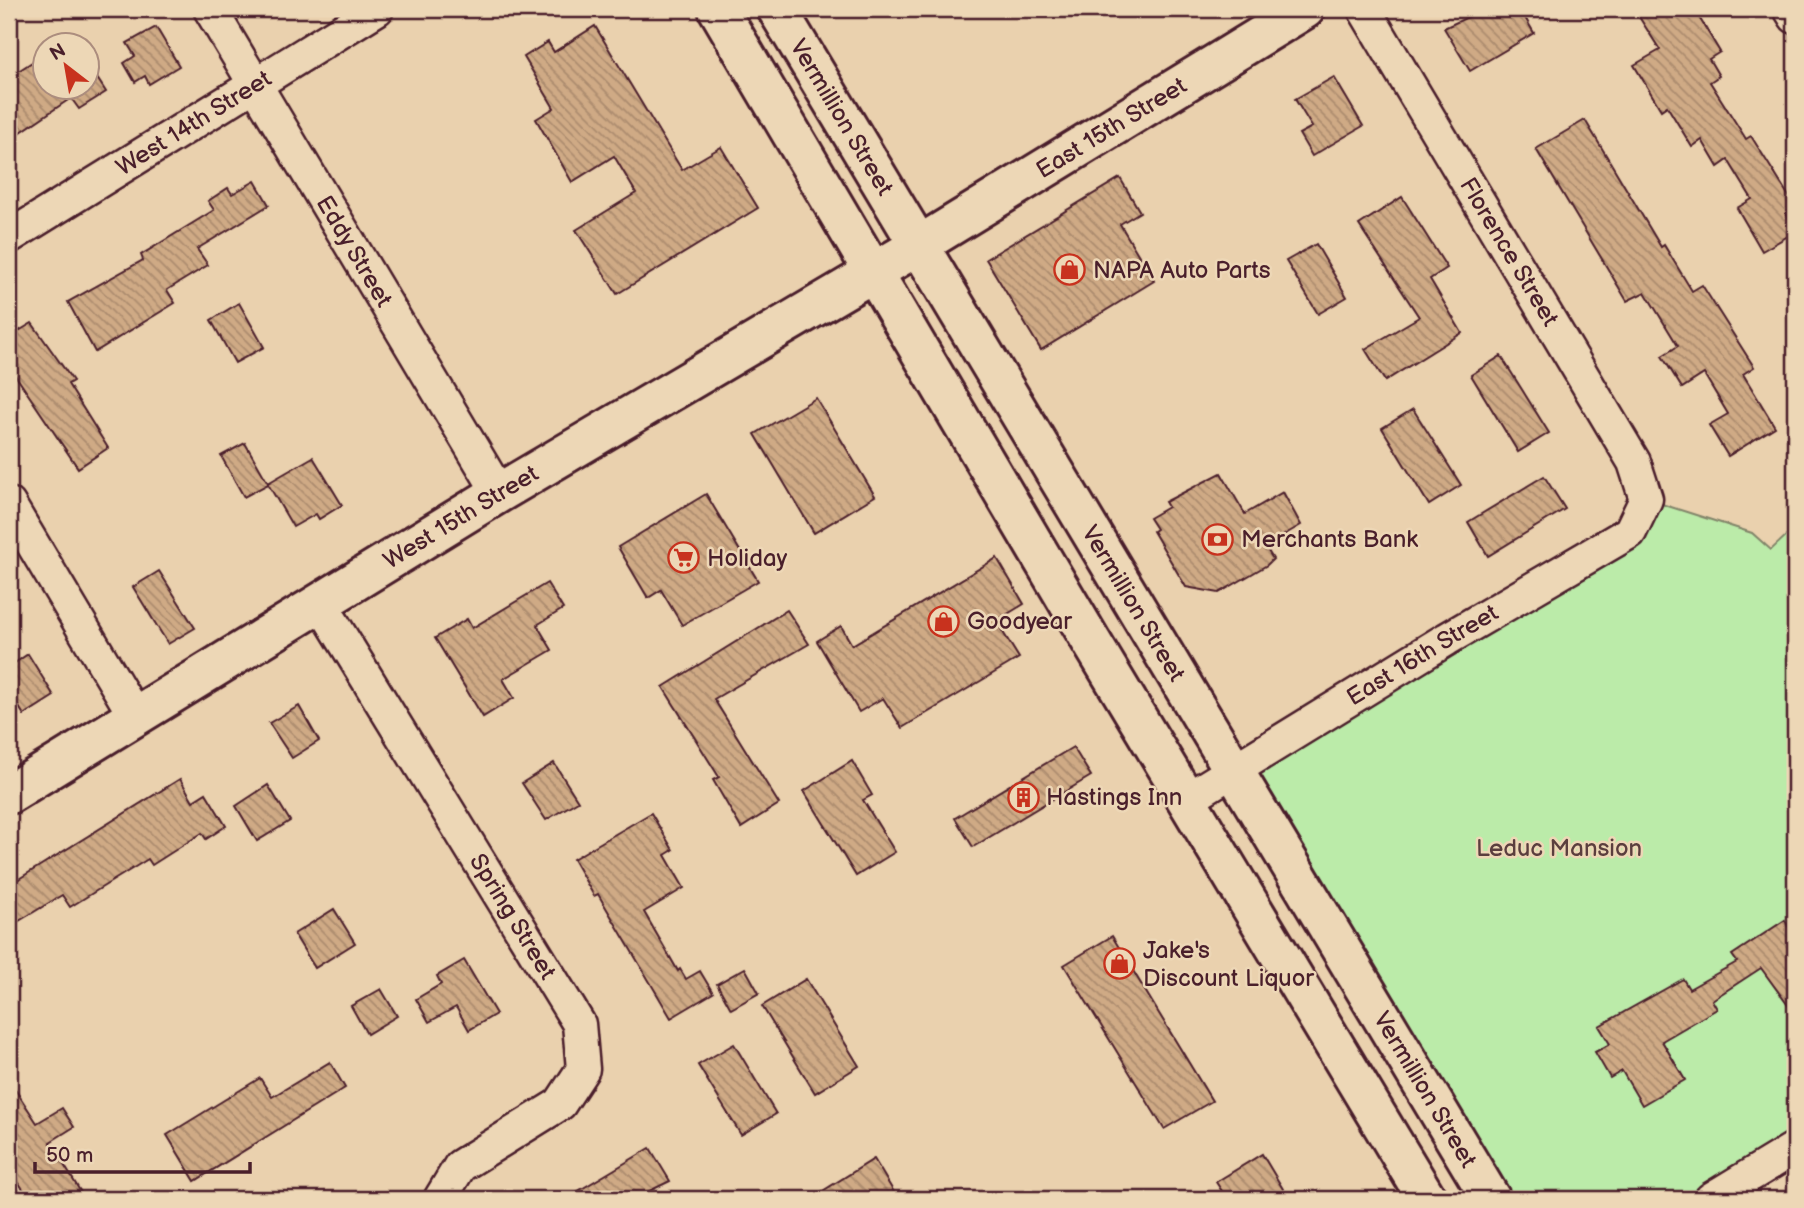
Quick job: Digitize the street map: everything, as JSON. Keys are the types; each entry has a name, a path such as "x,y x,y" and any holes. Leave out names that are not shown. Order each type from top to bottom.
{"main road":[{"name":"Vermillion Street","path":"718,9 1427,1199"},
{"name":"Vermillion Street","path":"777,9 1491,1199"},
{"name":"East 15th Street","path":"918,246 1288,13"},
{"name":"West 15th Street","path":"9,794 499,493 918,246"}],"street":[{"name":"Eddy Street","path":"210,9 499,493"},
{"name":"West 14th Street","path":"9,237 377,9"},
{"name":"Florence Street","path":"1364,9 1634,462 1646,499"},
{"path":"1790,9 1795,17"},
{"name":"East 16th Street","path":"1187,799 1233,768 1630,532 1646,499"},
{"path":"9,504 135,716"},
{"name":"Spring Street","path":"320,602 579,1024 583,1069 560,1104 460,1166 440,1199"},
{"path":"1711,1199 1795,1148"}],"green space":[{"name":"Leduc Mansion","path":"1646,499 1752,533 1771,550 1788,534 1795,543 1795,1148 1711,1199 1491,1199 1233,768 1630,532"}],"building":[{"path":"1485,9 1520,9 1534,33 1470,71 1444,28"},
{"path":"1634,9 1694,9 1720,52 1709,59 1719,76 1710,82 1746,139 1751,136 1795,206 1786,213 1795,232 1762,251 1737,208 1752,199 1728,160 1718,167 1702,140 1692,147 1667,106 1661,110 1634,65 1660,50"},
{"path":"595,26 682,170 721,147 758,208 617,294 576,230 636,193 614,156 572,182 536,119 554,108 524,57 548,42 554,52"},
{"path":"156,27 179,66 149,84 145,76 135,82 124,63 135,56 127,43"},
{"path":"32,62 32,102 65,102 9,140 9,77"},
{"path":"1334,77 1363,126 1312,156 1299,134 1312,127 1295,99"},
{"path":"74,102 90,102 79,109"},
{"path":"1585,120 1661,247 1664,245 1692,291 1702,285 1754,367 1743,374 1775,427 1728,456 1709,425 1728,414 1704,374 1682,388 1662,356 1678,346 1645,292 1627,301 1536,149"},
{"name":"NAPA Auto Parts","path":"1120,178 1140,212 1120,224 1154,281 1041,350 986,259"},
{"path":"255,181 269,205 197,249 208,265 167,290 175,303 95,352 68,302 143,260 141,255 214,210 208,201 228,188 232,194"},
{"path":"1402,197 1447,268 1430,279 1462,333 1385,381 1365,349 1419,317 1359,225"},
{"path":"1316,244 1347,297 1318,314 1286,261"},
{"path":"239,303 264,347 235,363 211,320"},
{"path":"32,323 73,381 68,384 108,448 78,468 9,366 9,337"},
{"path":"1501,356 1549,433 1518,452 1471,375"},
{"name":"Holiday","path":"816,398 875,496 814,533 755,434"},
{"path":"1413,409 1461,485 1429,505 1382,428"},
{"path":"245,443 268,483 313,457 342,505 319,519 316,514 293,527 268,484 244,497 221,456"},
{"name":"Merchants Bank","path":"1221,473 1245,514 1283,492 1301,525 1265,546 1273,559 1267,565 1219,593 1186,587 1153,531 1156,529 1149,518 1168,507 1165,502"},
{"path":"1544,476 1565,509 1488,556 1468,522"},
{"name":"Holiday","path":"706,494 758,581 682,625 661,590 648,598 618,547"},
{"path":"997,558 1024,604 996,621 1019,658 902,728 883,698 859,712 817,641 841,626 852,645"},
{"path":"159,571 195,628 168,644 133,587"},
{"path":"547,583 563,609 537,625 552,650 503,679 514,698 483,717 435,638 467,619 472,628"},
{"path":"787,610 809,644 714,699 779,804 741,828 713,780 719,777 663,687"},
{"path":"28,654 54,696 24,715 9,691 9,667"},
{"path":"299,706 319,741 292,758 269,723"},
{"name":"Hastings Inn","path":"1073,747 1091,776 973,847 955,818"},
{"path":"852,761 872,795 863,800 895,852 856,876 804,791"},
{"path":"554,763 578,801 546,820 522,783"},
{"path":"180,779 193,801 206,793 226,826 206,839 202,833 152,865 148,859 70,907 62,895 9,927 9,885"},
{"path":"268,785 290,821 257,841 236,806"},
{"path":"651,813 673,850 665,855 684,888 644,912 678,971 680,969 686,979 700,971 713,993 671,1018 598,894 594,896 573,859"},
{"path":"334,909 355,943 315,968 294,934"},
{"path":"1785,920 1795,939 1795,1015 1761,968 1712,1000 1717,1009 1662,1041 1685,1080 1642,1105 1622,1071 1610,1078 1595,1052 1610,1044 1599,1026 1683,979 1689,989 1737,962 1732,955"},
{"path":"1112,936 1212,1101 1164,1129 1064,965"},
{"path":"464,960 496,1014 469,1030 456,1007 429,1022 416,999 441,984 437,976"},
{"path":"745,968 759,993 731,1009 717,984"},
{"path":"806,979 859,1066 815,1093 762,1006"},
{"path":"381,989 397,1016 367,1034 351,1006"},
{"path":"734,1044 776,1114 741,1135 698,1065"},
{"path":"330,1062 345,1088 195,1181 167,1135 260,1078 272,1097"},
{"path":"9,1080 37,1123 62,1108 74,1127 50,1142 85,1199 29,1199 9,1167"},
{"path":"650,1148 670,1181 633,1199 565,1199"},
{"path":"1262,1154 1289,1199 1227,1199 1216,1182"},
{"path":"874,1159 898,1199 810,1199"}],"place":[{"name":"NAPA Auto Parts","path":"1070,270"},
{"name":"Merchants Bank","path":"1218,539"},
{"name":"Holiday","path":"684,558"},
{"name":"Goodyear","path":"944,621"},
{"name":"Hastings Inn","path":"1023,797"},
{"name":"Jake's Discount Liquor","path":"1120,964"}]}
